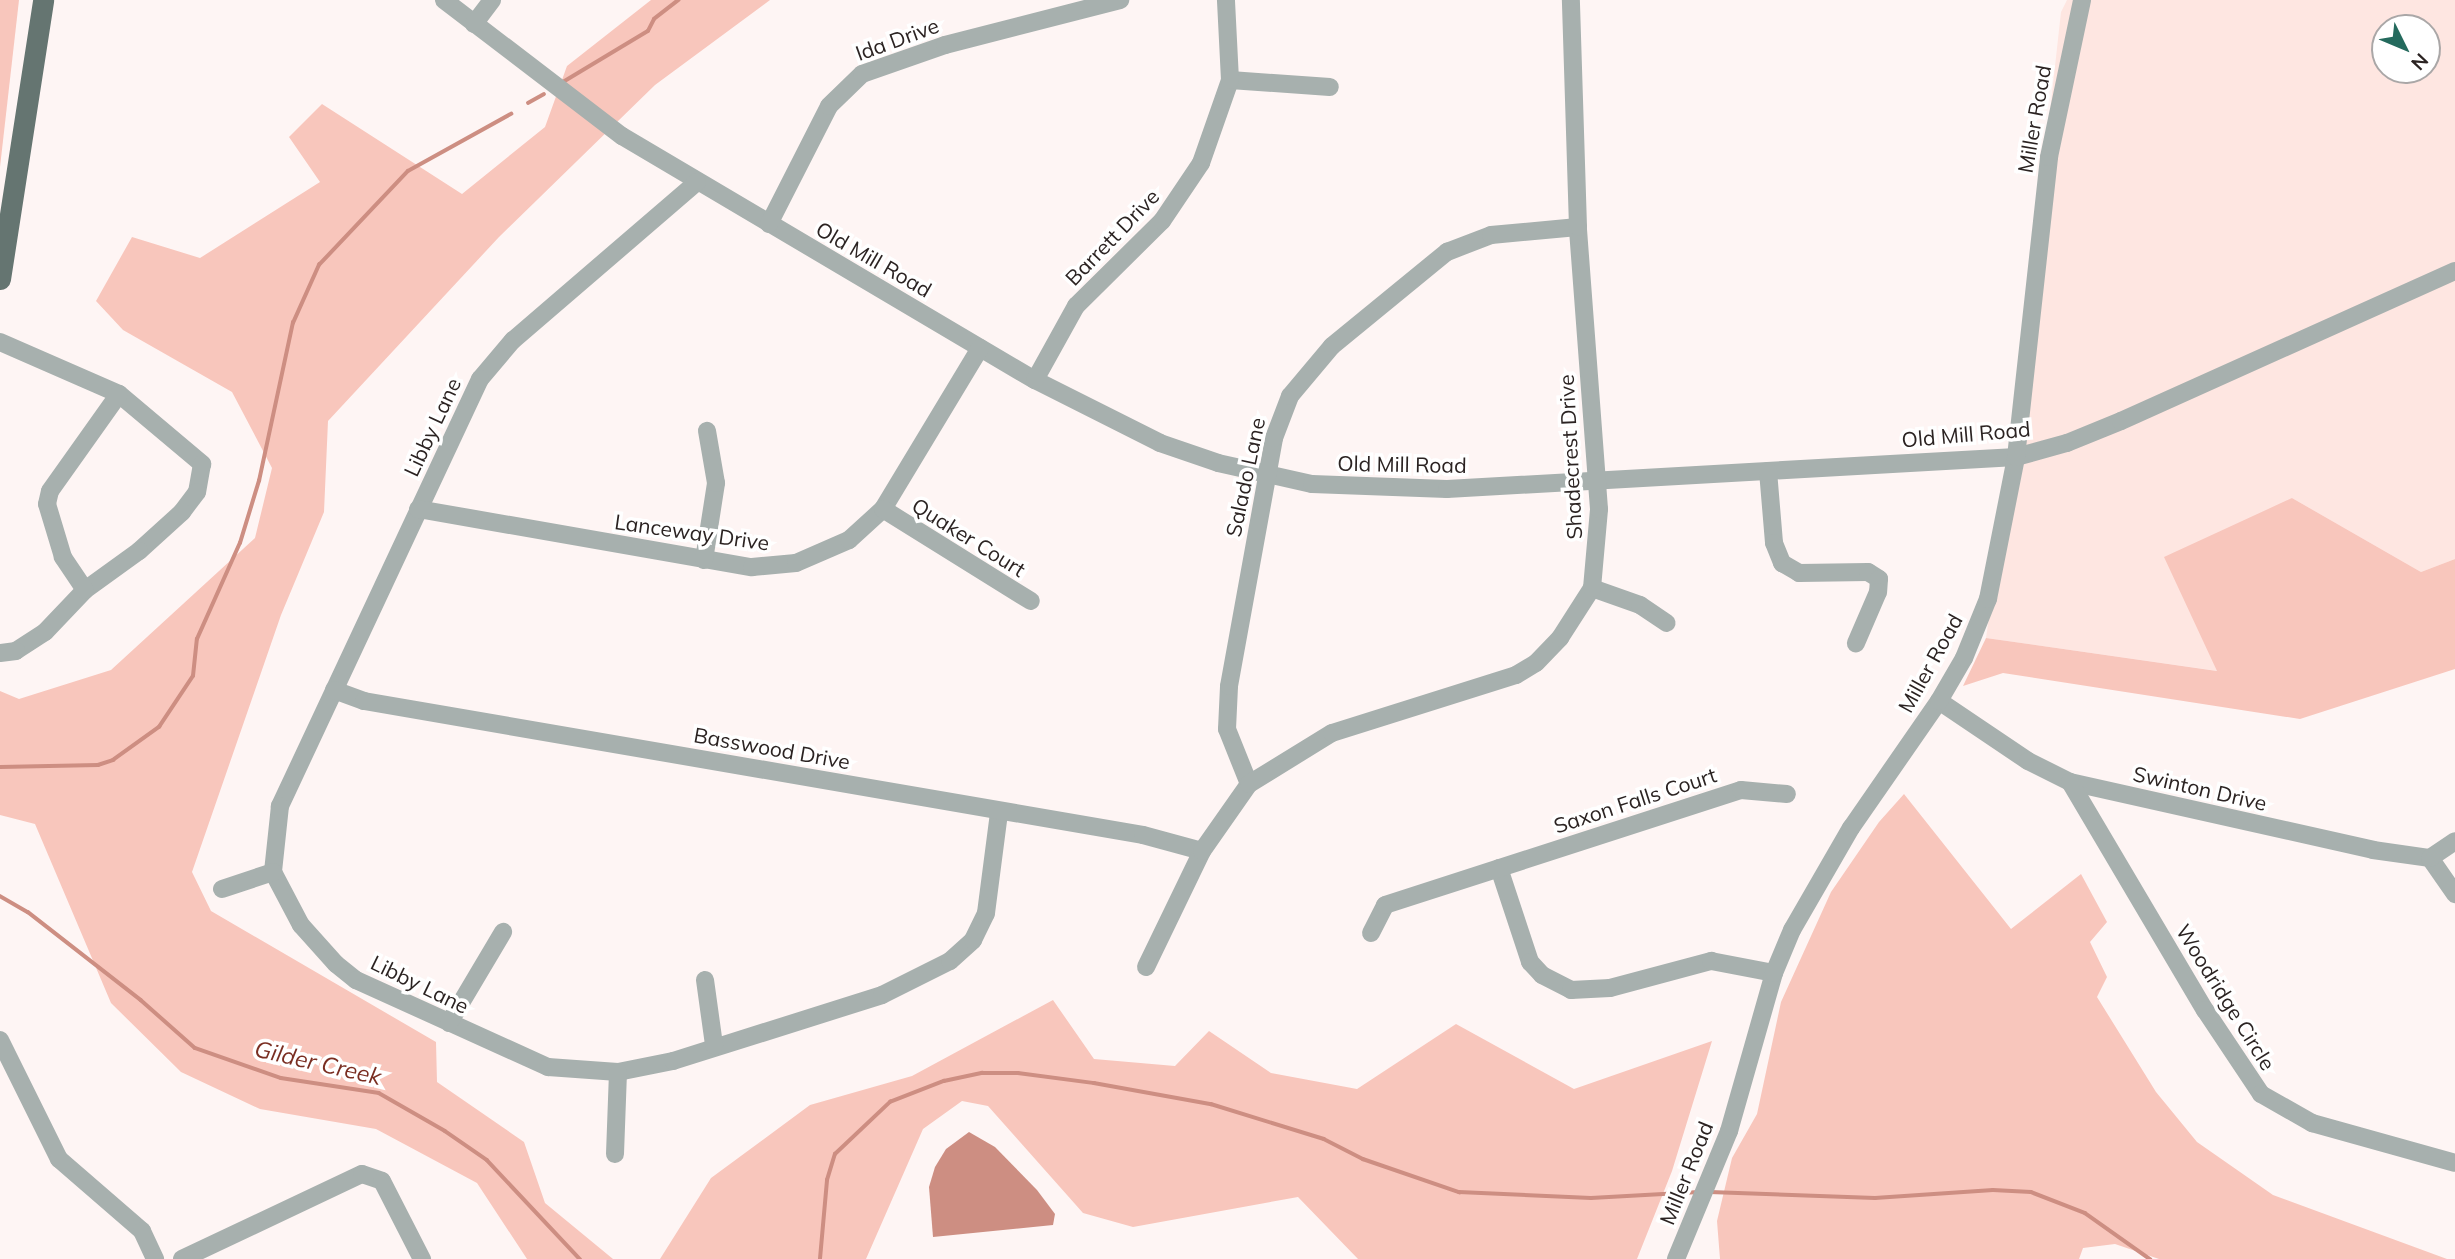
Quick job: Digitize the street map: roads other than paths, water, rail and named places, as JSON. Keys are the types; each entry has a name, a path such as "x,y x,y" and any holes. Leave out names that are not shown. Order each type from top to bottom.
{"main road":[{"path":"0,279 43,0"}],"street":[{"name":"Old Mill Road","path":"444,0 567,99 697,182 1035,380 1160,443 1267,475 1367,489 1596,482 2016,457 2067,443 2133,416 2455,271"},
{"path":"474,24 492,0"},
{"name":"Ida Drive","path":"769,224 829,106 862,74 945,45 1120,0"},
{"name":"Barrett Drive","path":"1035,380 1076,306 1183,194 1213,134 1230,80 1226,0"},
{"name":"Shadecrest Drive","path":"1571,0 1577,227 1596,482 1592,588"},
{"name":"Miller Road","path":"1676,1259 1749,1071 1774,973 1811,893 1939,701 1964,658 1988,599 2016,457 2049,157 2082,0"},
{"path":"1230,80 1330,87"},
{"name":"Libby Lane","path":"697,182 492,362 471,394 280,806 273,872 301,925 336,964 375,990 548,1067 618,1072 673,1061 714,1045 882,995 966,949 986,914 999,813"},
{"name":"Salado Lane","path":"1249,784 1231,749 1226,717 1278,425 1300,381 1332,346 1447,252 1480,237 1577,227"},
{"path":"0,342 119,394 202,464 201,476 182,512 139,551 85,590 28,645 0,653"},
{"name":"Lanceway Drive","path":"418,509 752,567 796,564 849,540 883,509 980,348"},
{"path":"85,590 63,557 47,504 50,491 119,394"},
{"path":"704,559 716,483 707,431"},
{"path":"1768,471 1774,543 1782,563 1799,573 1868,572 1879,579 1878,592 1856,643"},
{"name":"Quaker Court","path":"883,509 1031,601"},
{"path":"1146,967 1202,852 1249,784 1332,733 1516,675 1536,663 1560,638 1592,588 1640,606 1667,623"},
{"name":"Basswood Drive","path":"334,690 364,701 999,813 1143,835 1202,852"},
{"name":"Swinton Drive","path":"1939,701 2028,761 2070,782 2373,850 2430,858"},
{"name":"Woodridge Circle","path":"2070,782 2205,1010 2261,1094 2312,1123 2455,1163"},
{"name":"Saxon Falls Court","path":"1371,933 1385,905 1741,790 1787,794"},
{"path":"2455,841 2430,858 2455,894"},
{"path":"1499,868 1530,962 1542,975 1571,990 1610,988 1711,961 1774,973"},
{"path":"222,889 273,872"},
{"path":"449,1023 503,932"},
{"path":"705,980 714,1045"},
{"path":"0,1040 60,1159 142,1230 155,1259"},
{"path":"615,1154 618,1072"},
{"path":"182,1259 362,1174 382,1181 422,1259"}],"waterway":[{"path":"563,82 648,31 654,19 678,0"},
{"path":"528,103 544,94"},
{"path":"0,767 98,765 113,760 159,727 193,676 197,639 240,543 259,481 293,323 319,265 408,171 511,114"},
{"name":"Gilder Creek","path":"0,896 28,912 141,1000 195,1048 281,1078 379,1093 445,1131 487,1160 580,1259"},
{"path":"820,1259 827,1180 835,1154 890,1102 944,1081 982,1073 1018,1073 1094,1083 1211,1104 1324,1139 1363,1159 1459,1192 1591,1198 1699,1192"},
{"path":"1710,1192 1875,1198 1993,1190 2031,1192 2085,1213 2150,1259"}]}
